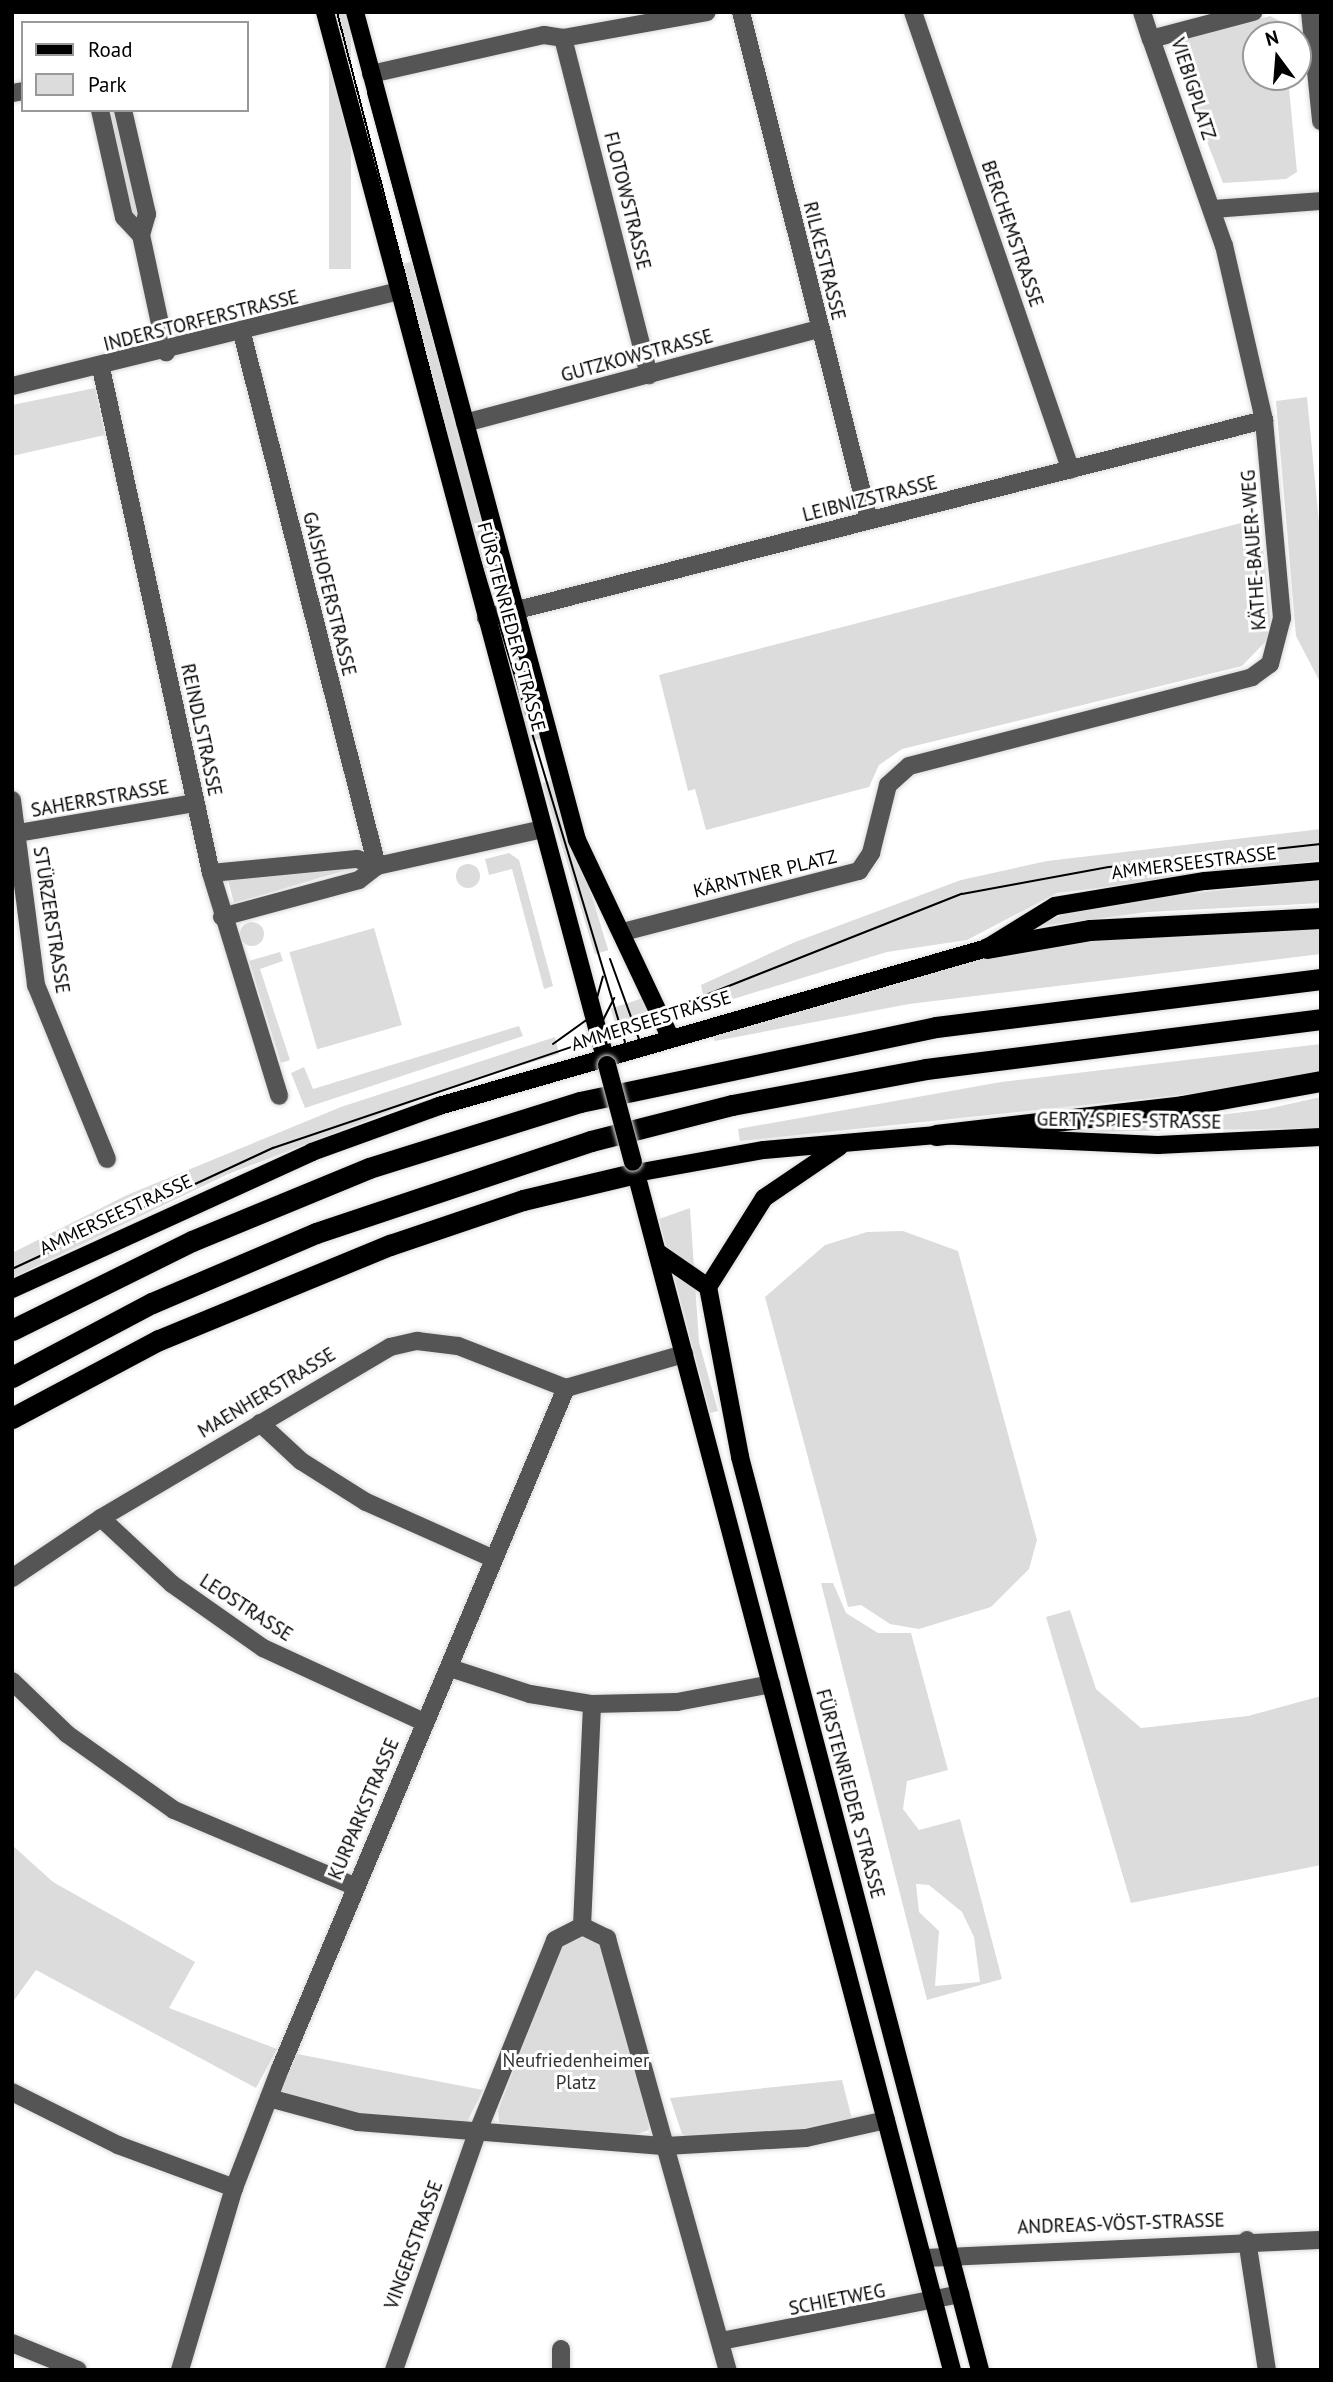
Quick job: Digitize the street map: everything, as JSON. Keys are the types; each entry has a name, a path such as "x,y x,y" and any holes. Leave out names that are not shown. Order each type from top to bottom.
{"highway":[{"path":"987,948 1090,930 1321,918"},
{"path":"12,1330 192,1241 369,1168 580,1102 936,1027 1321,979"},
{"path":"12,1377 152,1303 316,1233 591,1141 732,1105 926,1069 1321,1019"},
{"path":"936,1135 1182,1107 1321,1081"},
{"path":"12,1418 159,1340 377,1250 523,1200 635,1168"}],"main road":[{"name":"FÜRSTENRIEDER STRASSE","path":"325,12 635,1168 952,2370"},
{"name":"FÜRSTENRIEDER STRASSE","path":"355,12 577,840 623,932 670,1037"},
{"name":"AMMERSEESTRASSE","path":"12,1289 312,1152 606,1061 670,1037 987,948 1013,927 1092,897 1321,871"},
{"path":"635,1168 764,1150 936,1135"},
{"name":"GERTY-SPIES-STRASSE","path":"936,1135 1158,1145 1321,1138"},
{"path":"657,1252 708,1287 764,1198 800,1168 847,1143"},
{"name":"FÜRSTENRIEDER STRASSE","path":"708,1287 740,1457 980,2370"}],"street":[{"path":"371,74 544,35 564,38 657,17 707,12"},
{"name":"RILKESTRASSE","path":"741,12 869,520"},
{"name":"BERCHEMSTRASSE","path":"913,12 1071,470"},
{"path":"1142,12 1151,39"},
{"name":"VIEBIGPLATZ","path":"1212,209 1151,39 1254,12"},
{"path":"1310,12 1321,121"},
{"name":"FLOTOWSTRASSE","path":"564,38 649,375"},
{"path":"100,112 124,217 141,235"},
{"path":"123,112 147,214 141,235 166,352"},
{"path":"1212,209 1321,201"},
{"name":"KÄTHE-BAUER-WEG","path":"930,760 1252,677 1270,664 1282,618 1264,420 1212,209"},
{"name":"INDERSTORFERSTRASSE","path":"12,386 101,368 400,291"},
{"name":"GUTZKOWSTRASSE","path":"465,423 819,329"},
{"name":"GAISHOFERSTRASSE","path":"242,333 377,866"},
{"name":"REINDLSTRASSE","path":"101,368 211,873 222,917 279,1096"},
{"name":"LEIBNIZSTRASSE","path":"486,618 1264,420"},
{"name":"KÄRNTNER PLATZ","path":"623,932 859,871 872,853 888,785 898,772 930,760"},
{"name":"STÜRZERSTRASSE","path":"12,800 14,835 36,985 107,1159"},
{"name":"SAHERRSTRASSE","path":"14,835 195,803"},
{"path":"222,917 359,880 377,866 543,829"},
{"path":"211,873 357,859 377,866"},
{"name":"MAENHERSTRASSE","path":"12,1578 102,1518 361,1361 417,1341 458,1346 566,1388"},
{"path":"566,1388 684,1354"},
{"name":"KURPARKSTRASSE","path":"180,2370 234,2188 269,2098 354,1886 450,1668 566,1388"},
{"path":"260,1423 301,1461 366,1502 494,1559"},
{"name":"LEOSTRASSE","path":"102,1518 172,1584 263,1648 424,1722"},
{"path":"450,1668 530,1694 592,1704 677,1702 771,1684"},
{"path":"12,1681 66,1734 174,1810 354,1886"},
{"path":"582,1926 592,1704"},
{"path":"476,2136 555,1940 582,1926"},
{"path":"582,1926 607,1938 728,2370"},
{"path":"12,2092 118,2145 234,2188"},
{"path":"269,2098 358,2122 476,2136 666,2146 806,2138 886,2120"},
{"name":"VINGERSTRASSE","path":"394,2370 476,2136"},
{"path":"1247,2240 1267,2370"},
{"name":"ANDREAS-VÖST-STRASSE","path":"923,2258 950,2254 1247,2240 1321,2240"},
{"name":"SCHIETWEG","path":"721,2341 934,2302 960,2294"},
{"path":"12,2343 78,2370"},
{"path":"561,2349 561,2370"}],"green space":[{"path":"329,12 351,12 351,269 329,269"},
{"path":"1270,16 1280,21 1252,21"},
{"path":"1242,24 1242,91 1289,91 1297,172 1286,179 1223,183 1171,49 1180,41"},
{"path":"110,112 116,112 139,221 133,218"},
{"path":"417,260 510,609 490,614 397,265"},
{"path":"95,388 105,435 12,456 12,405"},
{"path":"1307,397 1321,544 1321,684 1296,636 1276,401"},
{"path":"1260,518 1271,622 1267,640 1242,666 902,749 879,765 869,787 706,830 695,789 688,791 659,675"},
{"path":"511,614 544,738 529,742 496,618"},
{"path":"556,779 608,950 595,954 543,783"},
{"path":"1321,829 1321,860 1057,893 967,940 887,952 707,1007 704,999 701,985 795,942 961,880 1047,861"},
{"path":"509,853 519,860 553,986 544,989 512,869 489,875 485,859"},
{"path":"468,864 477,867 480,876 477,885 468,888 459,885 456,876 459,867"},
{"path":"360,866 234,903 228,880"},
{"path":"1321,880 1321,903 1148,912 1032,927 1090,904"},
{"path":"252,922 263,929 264,934 257,945 252,946 241,939 240,934 247,923"},
{"path":"374,928 402,1025 317,1049 289,952"},
{"path":"1321,929 1321,954 909,1004 715,1041 712,1034 896,978 1009,952 1083,940"},
{"path":"280,952 283,961 260,969 290,1060 281,1063 249,961"},
{"path":"643,998 653,1029 621,1040 611,1009"},
{"path":"519,1026 523,1036 305,1108 291,1073 304,1067 313,1089"},
{"path":"555,1037 559,1054 458,1085 226,1175 12,1278 12,1253 127,1195 341,1107"},
{"path":"1321,1044 1321,1071 1209,1092 740,1141 738,1129 1001,1082"},
{"path":"1321,1097 1321,1128 1086,1132 1267,1109"},
{"path":"690,1208 699,1342 718,1411 710,1413 659,1219"},
{"path":"903,1231 958,1251 1037,1540 1029,1569 991,1607 919,1629 890,1624 861,1605 848,1607 765,1297 825,1245 867,1232"},
{"path":"821,1583 833,1583 846,1613 878,1633 911,1633 948,1770 907,1781 903,1809 919,1830 960,1819 1002,1979 927,2000","holes":["916,1884 929,1885 962,1912 974,1937 980,1982 935,1986 939,1931 919,1912"]},
{"path":"1070,1610 1096,1689 1141,1728 1248,1716 1321,1696 1321,1865 1131,1903 1046,1617"},
{"path":"12,1845 53,1882 195,1962 169,2008 277,2049 256,2088 36,1970 12,2003"},
{"name":"Neufriedenheimer Platz","path":"584,1936 602,1944 648,2119 649,2130 635,2135 499,2123 498,2111 561,1946"},
{"path":"292,2053 483,2090 465,2126 361,2116 283,2096 279,2090"},
{"path":"842,2080 852,2119 805,2132 691,2139 682,2134 670,2098"}],"tram line":[{"path":"337,12 470,527 625,1042"},
{"path":"368,93 543,739"},
{"path":"12,1269 273,1148 600,1037 962,894 1109,867 1321,844"},
{"path":"610,959 639,1039"},
{"path":"553,1044 592,1016 603,976"},
{"path":"584,1039 602,1022 614,998"}]}
